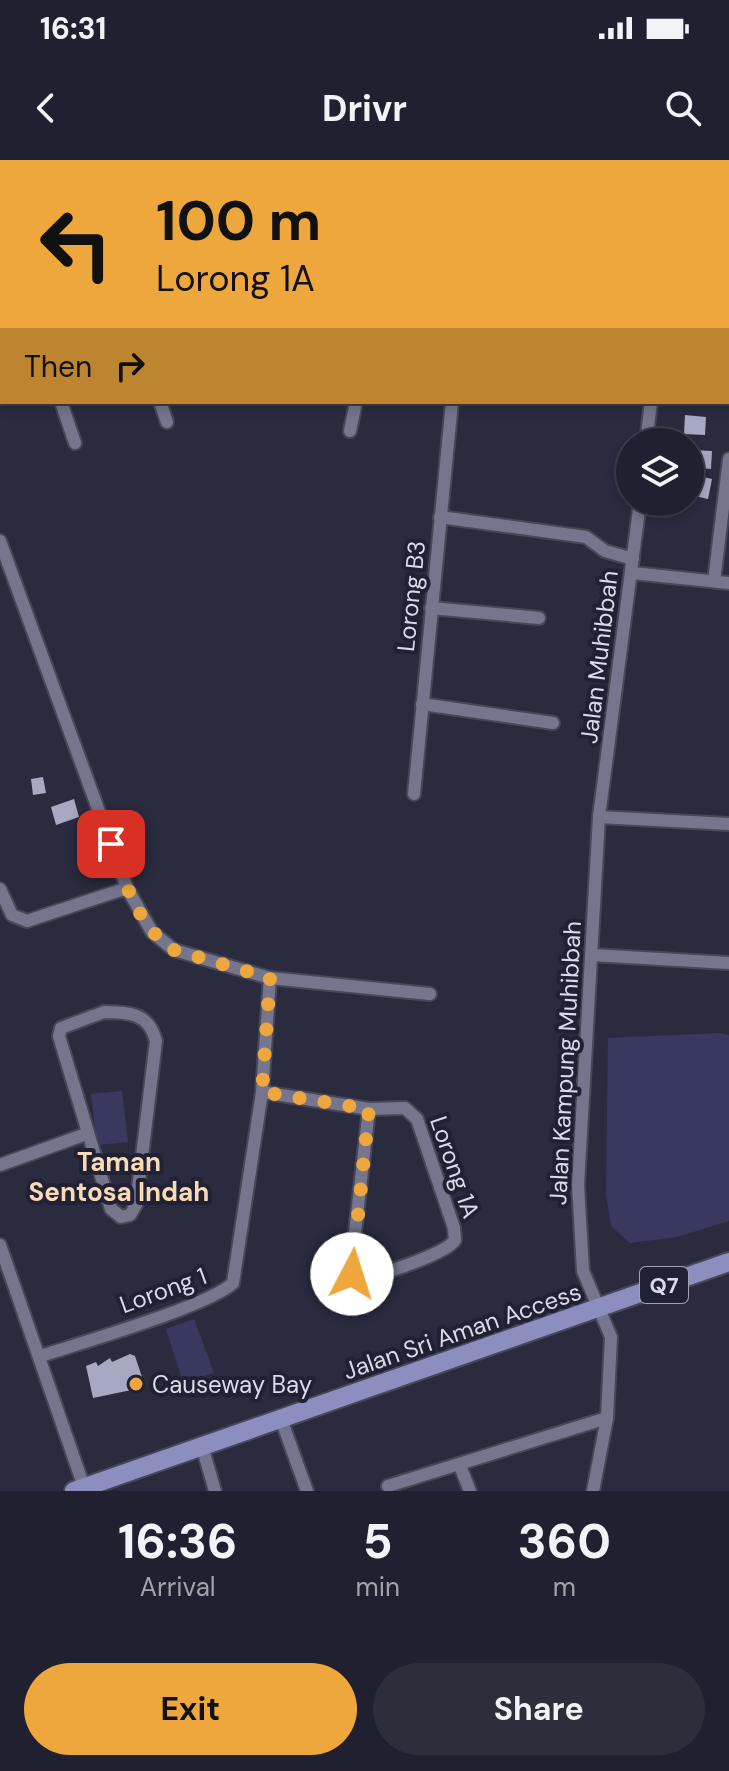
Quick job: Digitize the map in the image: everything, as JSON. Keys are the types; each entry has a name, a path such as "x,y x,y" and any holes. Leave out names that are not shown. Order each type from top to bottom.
{"main road":[{"name":"Jalan Sri Aman Access","path":"79,1489 729,1262"}],"street":[{"path":"62,404 75,443"},
{"path":"161,404 167,422"},
{"path":"350,431 356,404"},
{"name":"Lorong B3","path":"414,794 452,404"},
{"path":"648,428 651,404"},
{"path":"714,581 729,459"},
{"name":"Jalan Muhibbah","path":"599,817 638,516"},
{"path":"440,517 586,537 605,551 633,559"},
{"path":"0,541 4,569 127,888 152,932 174,950 270,978 430,994"},
{"path":"632,573 729,583"},
{"path":"431,608 539,618"},
{"path":"422,704 553,723"},
{"path":"599,817 729,824"},
{"name":"Jalan Kampung Muhibbah","path":"593,1491 607,1418 611,1337 583,1271 578,1185 599,817"},
{"path":"0,889 12,915 27,921 127,888"},
{"path":"592,955 729,963"},
{"name":"Lorong 1","path":"41,1356 199,1301 225,1291 233,1283 262,1092 270,978"},
{"path":"104,1012 124,1012 143,1017 149,1022 156,1041 136,1205 130,1215 121,1217 111,1209 86,1134 60,1047 60,1031 71,1023 104,1012"},
{"name":"Lorong 1A","path":"262,1092 369,1109 405,1108 417,1119 456,1235 447,1248 356,1279 351,1268 369,1109"},
{"path":"0,1165 86,1134"},
{"path":"0,1245 5,1278 41,1356 79,1489"},
{"path":"388,1486 607,1418"},
{"path":"281,1419 307,1491"},
{"path":"202,1446 215,1491"},
{"path":"460,1466 470,1491"}],"shaded area":[{"path":"729,1035 729,1221 677,1237 630,1243 611,1226 606,1195 608,1038"},
{"path":"122,1091 128,1142 97,1145 91,1094"},
{"path":"194,1319 214,1373 183,1382 166,1329"}],"building":[{"path":"685,415 706,417 705,435 704,428 684,428"},
{"path":"704,451 712,451 711,469 704,468"},
{"path":"704,477 712,479 708,499 704,498"},
{"path":"43,777 46,793 33,795 31,779"},
{"path":"74,799 79,817 56,825 51,807"},
{"path":"130,1354 135,1356 144,1383 141,1388 93,1398 86,1366 96,1362 98,1366 110,1358 112,1362"}],"place":[{"name":"Causeway Bay","path":"136,1384"}],"district":[{"name":"Taman Sentosa Indah","path":"119,1177"}],"route":[{"path":"111,844 127,888 152,932 163,943 174,950 270,978 262,1092 369,1109 352,1274"}]}
